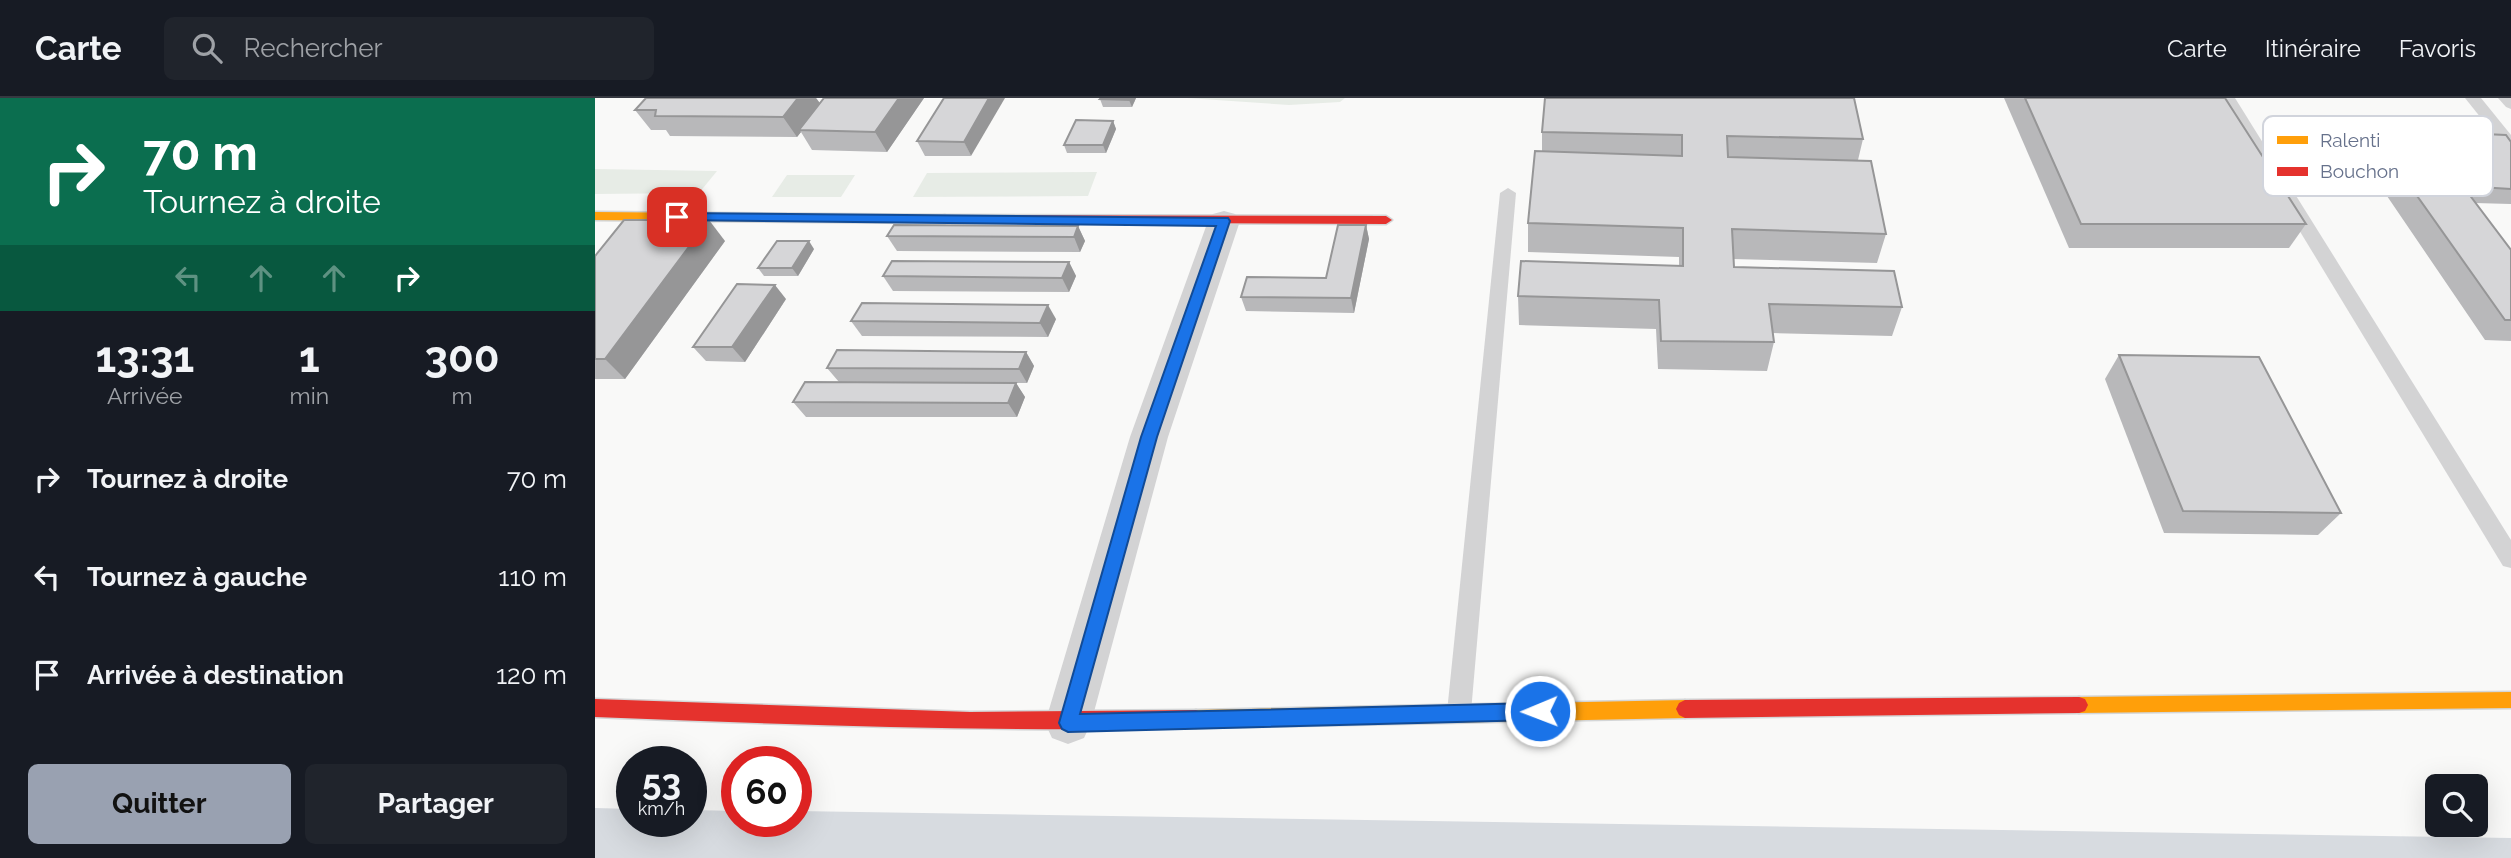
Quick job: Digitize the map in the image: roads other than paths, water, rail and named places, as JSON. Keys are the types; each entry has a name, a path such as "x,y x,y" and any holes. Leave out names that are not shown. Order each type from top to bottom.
{"main road":[{"path":"595,216 1386,220"},
{"path":"595,708 939,722 1068,723 1459,712 2511,701"}],"street":[{"path":"1068,723 1149,437 1224,221"}],"lane":[{"path":"2227,98 2263,156"},
{"path":"2473,98 2488,116"},
{"path":"2506,98 2511,104"},
{"path":"2493,123 2511,145"},
{"path":"1459,712 1508,193"},
{"path":"2287,196 2511,559"}]}
